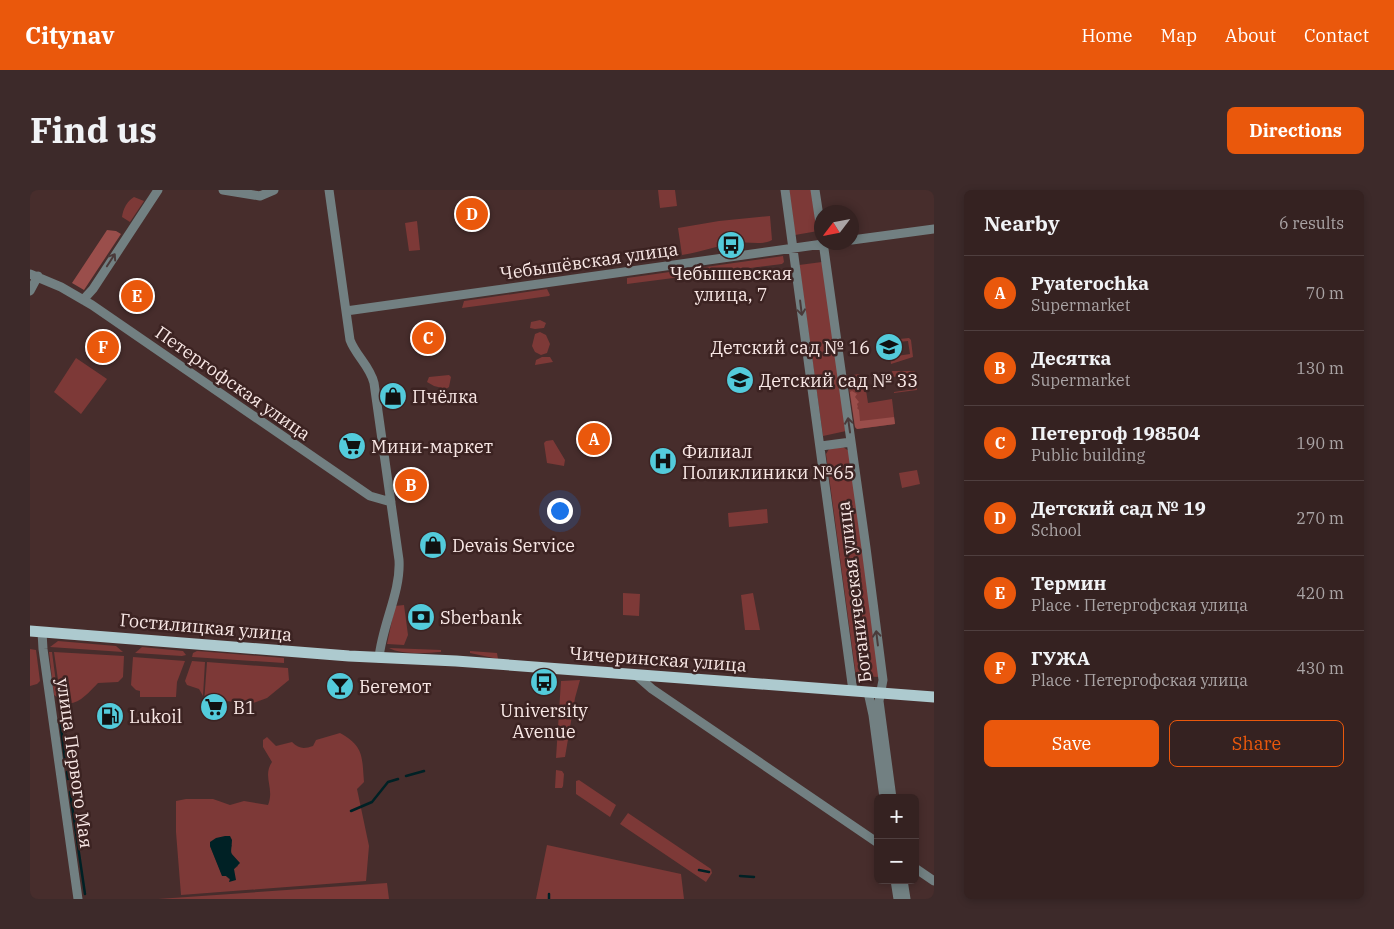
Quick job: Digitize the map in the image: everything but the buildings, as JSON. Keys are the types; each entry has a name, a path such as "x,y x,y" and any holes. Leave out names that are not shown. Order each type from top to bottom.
{"main road":[{"name":"Гостилицкая улица","path":"30,631 380,658"},
{"name":"Чичеринская улица","path":"380,658 456,661 934,697"}],"street":[{"path":"83,300 93,288 158,190"},
{"path":"223,190 260,196 274,190"},
{"path":"329,190 351,343 369,369 374,383 400,567 381,643 380,658"},
{"name":"Ботаническая улица","path":"785,190 853,691"},
{"name":"Ботаническая улица","path":"815,190 817,205"},
{"path":"859,239 934,229"},
{"name":"Чебышёвская улица","path":"346,311 793,248 814,243"},
{"name":"Ботаническая улица","path":"823,250 883,680 879,701 891,794"},
{"path":"30,291 34,275"},
{"name":"Петергофская улица","path":"34,275 83,300 370,496 391,502"},
{"path":"821,446 851,442"},
{"name":"улица Первого Мая","path":"42,632 78,899"},
{"path":"636,675 652,689 874,840"},
{"name":"Ботаническая улица","path":"868,692 883,794"},
{"path":"919,871 934,881"},
{"path":"896,884 898,899"},
{"path":"904,884 906,899"}],"shaded area":[{"path":"658,190 675,190 677,206 660,208"},
{"path":"789,190 812,190 814,232 795,235"},
{"path":"134,197 144,201 130,222 122,217 126,205"},
{"path":"770,216 772,240 768,242 730,244 682,255 678,228 719,221"},
{"path":"417,221 420,250 409,251 405,223"},
{"path":"107,230 116,231 121,234 84,290 72,283"},
{"path":"783,256 784,262 782,264 627,284 627,278"},
{"path":"822,262 846,431 823,436 799,265"},
{"path":"547,289 549,296 462,308 464,301"},
{"path":"540,320 546,323 544,328 530,328 531,322"},
{"path":"540,332 546,335 550,344 547,353 541,355 535,352 532,346 535,334"},
{"path":"909,338 911,340 913,357 891,364 890,357 910,354 908,341 887,342"},
{"path":"542,357 550,357 553,362 535,365 536,360"},
{"path":"76,358 107,379 81,414 54,392"},
{"path":"892,371 914,371 916,373 917,390 894,393 915,389 913,374 893,377"},
{"path":"859,374 864,378 868,403 892,399 895,424 857,429 855,427 847,376"},
{"path":"449,375 451,377 449,387 446,389 427,382 429,377"},
{"path":"852,391 857,394 855,397 859,402 857,408 860,421 894,417 895,424 857,429 855,427 850,392"},
{"path":"553,440 565,460 564,466 547,463 544,443"},
{"path":"843,447 849,451 880,677 856,676 826,454 829,449"},
{"path":"917,470 920,484 902,488 899,473"},
{"path":"767,509 768,523 729,527 728,513"},
{"path":"623,593 640,594 639,616 623,615"},
{"path":"753,593 760,630 745,630 741,595"},
{"path":"404,605 408,635 404,645 387,644 395,606"},
{"path":"58,641 116,646 123,652 50,647"},
{"path":"142,647 183,651 186,655 135,653"},
{"path":"389,648 441,650 441,652 407,653"},
{"path":"30,649 36,650 40,681 30,686"},
{"path":"197,651 284,658 284,663 192,657 193,653"},
{"path":"470,651 497,653 498,659 470,653"},
{"path":"49,652 52,652 58,698 54,695"},
{"path":"54,652 124,656 123,677 118,682 98,683 81,699 72,703 66,703 61,701"},
{"path":"133,657 185,661 177,682 176,697 140,697 140,691 131,685"},
{"path":"192,661 205,662 203,696 199,689 187,685 185,681"},
{"path":"207,662 288,668 289,680 267,698 253,703 224,701 215,697 209,698 204,703"},
{"path":"580,680 565,757 556,758 561,681"},
{"path":"340,733 354,743 360,753 364,782 357,789 369,846 366,881 181,895 176,832 176,801 213,799 230,805 244,801 268,805 270,793 268,773 272,762 263,747 263,740 267,737 276,746 292,742 304,748 313,746 316,740","holes":["232,845 230,850 238,866 234,869 234,876 229,882 230,880 222,875 210,846"]},
{"path":"556,770 562,771 564,774 562,788 555,788"},
{"path":"579,780 616,805 610,817 576,794 576,781"},
{"path":"628,813 711,869 712,873 706,882 620,824"},
{"path":"547,845 681,874 684,899 536,899"},
{"path":"387,883 389,899 158,899"}],"water":[{"path":"230,836 232,840 232,853 240,863 234,869 236,880 229,882 230,879 222,876 210,846 210,842 216,838"}],"waterway":[{"path":"60,720 65,759"},
{"path":"406,776 424,771"},
{"path":"67,772 68,779"},
{"path":"351,811 372,802 388,782 398,779"},
{"path":"70,792 85,894"},
{"path":"699,870 709,872"},
{"path":"740,876 754,877"},
{"path":"549,894 549,899"}],"place":[{"name":"Детский сад № 19","path":"472,214"},
{"name":"Чебышевская улица, 7","path":"731,245"},
{"name":"Термин","path":"137,296"},
{"name":"Петергоф 198504","path":"428,338"},
{"name":"ГУЖА","path":"103,347"},
{"name":"Детский сад № 16","path":"889,347"},
{"name":"Детский сад № 33","path":"740,380"},
{"name":"Пчёлка","path":"393,396"},
{"name":"Pyaterochka","path":"594,439"},
{"name":"Мини-маркет","path":"352,446"},
{"name":"Филиал Поликлиники №65","path":"663,461"},
{"name":"Десятка","path":"411,485"},
{"name":"Devais Service","path":"433,545"},
{"name":"Sberbank","path":"421,617"},
{"name":"University Avenue","path":"544,682"},
{"name":"Бегемот","path":"340,686"},
{"name":"В1","path":"214,707"},
{"name":"Lukoil","path":"110,716"}]}
